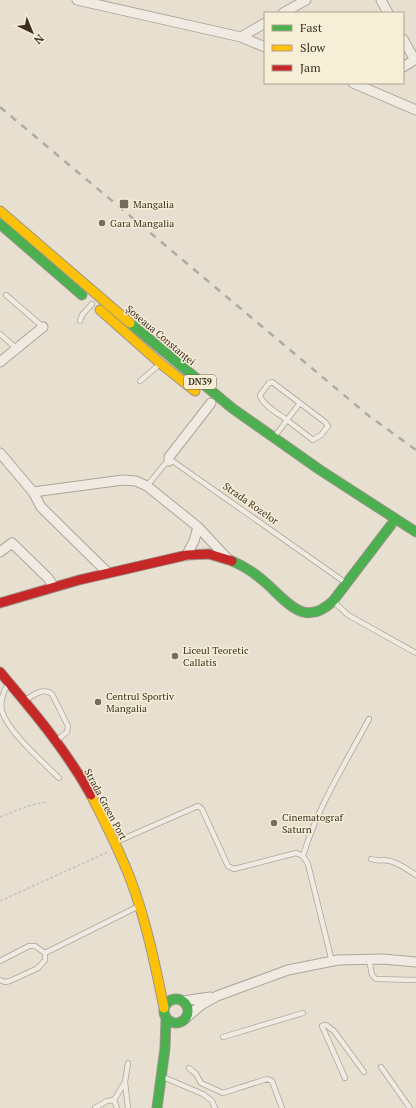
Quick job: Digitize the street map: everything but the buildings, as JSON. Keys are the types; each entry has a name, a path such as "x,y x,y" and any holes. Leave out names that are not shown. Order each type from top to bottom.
{"street":[{"path":"77,0 241,37 264,47"},
{"path":"285,12 306,0"},
{"path":"381,0 387,12"},
{"path":"241,37 264,24"},
{"path":"404,41 415,60 404,66"},
{"path":"355,84 416,110"},
{"path":"365,88 372,84"},
{"name":"Șoseaua Constanței","path":"0,211 190,374 232,408 320,470 416,532"},
{"name":"DN39","path":"0,224 161,364 205,399 297,464 416,540"},
{"path":"0,362 43,327"},
{"path":"169,461 169,456 205,399"},
{"path":"0,454 33,492 41,507 107,572"},
{"path":"33,492 123,480 136,481 147,486 198,527 229,560"},
{"path":"0,603 53,586 107,572 186,556 215,554 240,565 258,577 293,608 303,613 313,614 325,610 334,601 391,525"},
{"path":"186,556 194,541 198,527"},
{"path":"0,552 12,543 48,578 53,586"},
{"name":"Strada Green Port","path":"0,672 55,741 84,784 115,845 139,906 155,966 164,1008"},
{"path":"166,1018 172,1023 183,1021 201,1005 218,996 288,970 332,962 368,959 416,962"},
{"name":"Strada Green Port","path":"155,966 165,986 181,1000"},
{"path":"157,1108 165,1048 166,1018 164,1008 168,1001 172,1000 218,996"},
{"path":"181,1000 187,1007 188,1015 186,1018"}],"lane":[{"path":"6,295 43,327"},
{"path":"80,321 82,315 92,304"},
{"path":"0,334 16,348"},
{"path":"140,381 161,364"},
{"path":"272,382 325,422 328,426 321,435 313,440 287,420 260,398 260,395 269,383 272,382"},
{"path":"274,437 300,403"},
{"path":"147,486 169,461"},
{"name":"Strada Rozelor","path":"169,461 174,462 347,583"},
{"path":"334,601 348,615 416,653"},
{"path":"9,683 3,692 2,702 2,711 7,722 18,736 59,778"},
{"path":"24,701 41,691 49,691 52,694 68,726 67,732 55,741"},
{"path":"303,856 310,833 326,800 369,720"},
{"path":"115,845 198,806 202,809 228,866 234,869 296,853 303,856 308,864 332,962"},
{"path":"371,859 379,862 387,860 393,861 416,874"},
{"path":"45,953 139,906"},
{"path":"0,961 29,946 36,946 45,953"},
{"path":"0,980 10,982 38,968 45,960 45,953"},
{"path":"368,959 372,975 376,979 416,980"},
{"path":"223,1037 303,1013"},
{"path":"345,1078 322,1026 326,1025 334,1031 364,1072"},
{"path":"128,1062 125,1082 128,1108"},
{"path":"381,1067 408,1107"},
{"path":"189,1068 196,1074 201,1083 223,1093 267,1079 272,1081 282,1108"},
{"path":"161,1077 203,1094 212,1101 214,1108"},
{"path":"114,1100 125,1082"},
{"path":"95,1108 107,1101 114,1100"},
{"path":"114,1100 117,1108"}],"path":[{"path":"0,817 28,806 46,802"},
{"path":"0,901 115,845"}],"railway":[{"path":"0,107 369,416 416,450"}],"traffic: fast":[{"path":"0,224 82,295"},
{"path":"130,323 232,408 320,470 416,532"},
{"path":"232,561 258,576 289,605 297,610 314,612 323,609 333,601 391,525"},
{"path":"176,999 185,1002 188,1011 185,1020 176,1023 167,1020 164,1011 167,1002 176,999"},
{"path":"157,1108 165,1048 166,1019"}],"traffic: slow":[{"path":"0,211 130,323"},
{"path":"100,310 161,364 195,391"},
{"path":"91,795 117,847 136,894 150,942 164,1008"}],"traffic: jam":[{"path":"0,603 79,580 187,555 209,554 232,561"},
{"path":"0,672 37,716 60,747 91,795"}],"place":[{"name":"Mangalia","path":"124,204"},
{"name":"Gara Mangalia","path":"102,223"},
{"name":"Liceul Teoretic Callatis","path":"175,656"},
{"name":"Centrul Sportiv Mangalia","path":"98,702"},
{"name":"Cinematograf Saturn","path":"274,823"}]}
